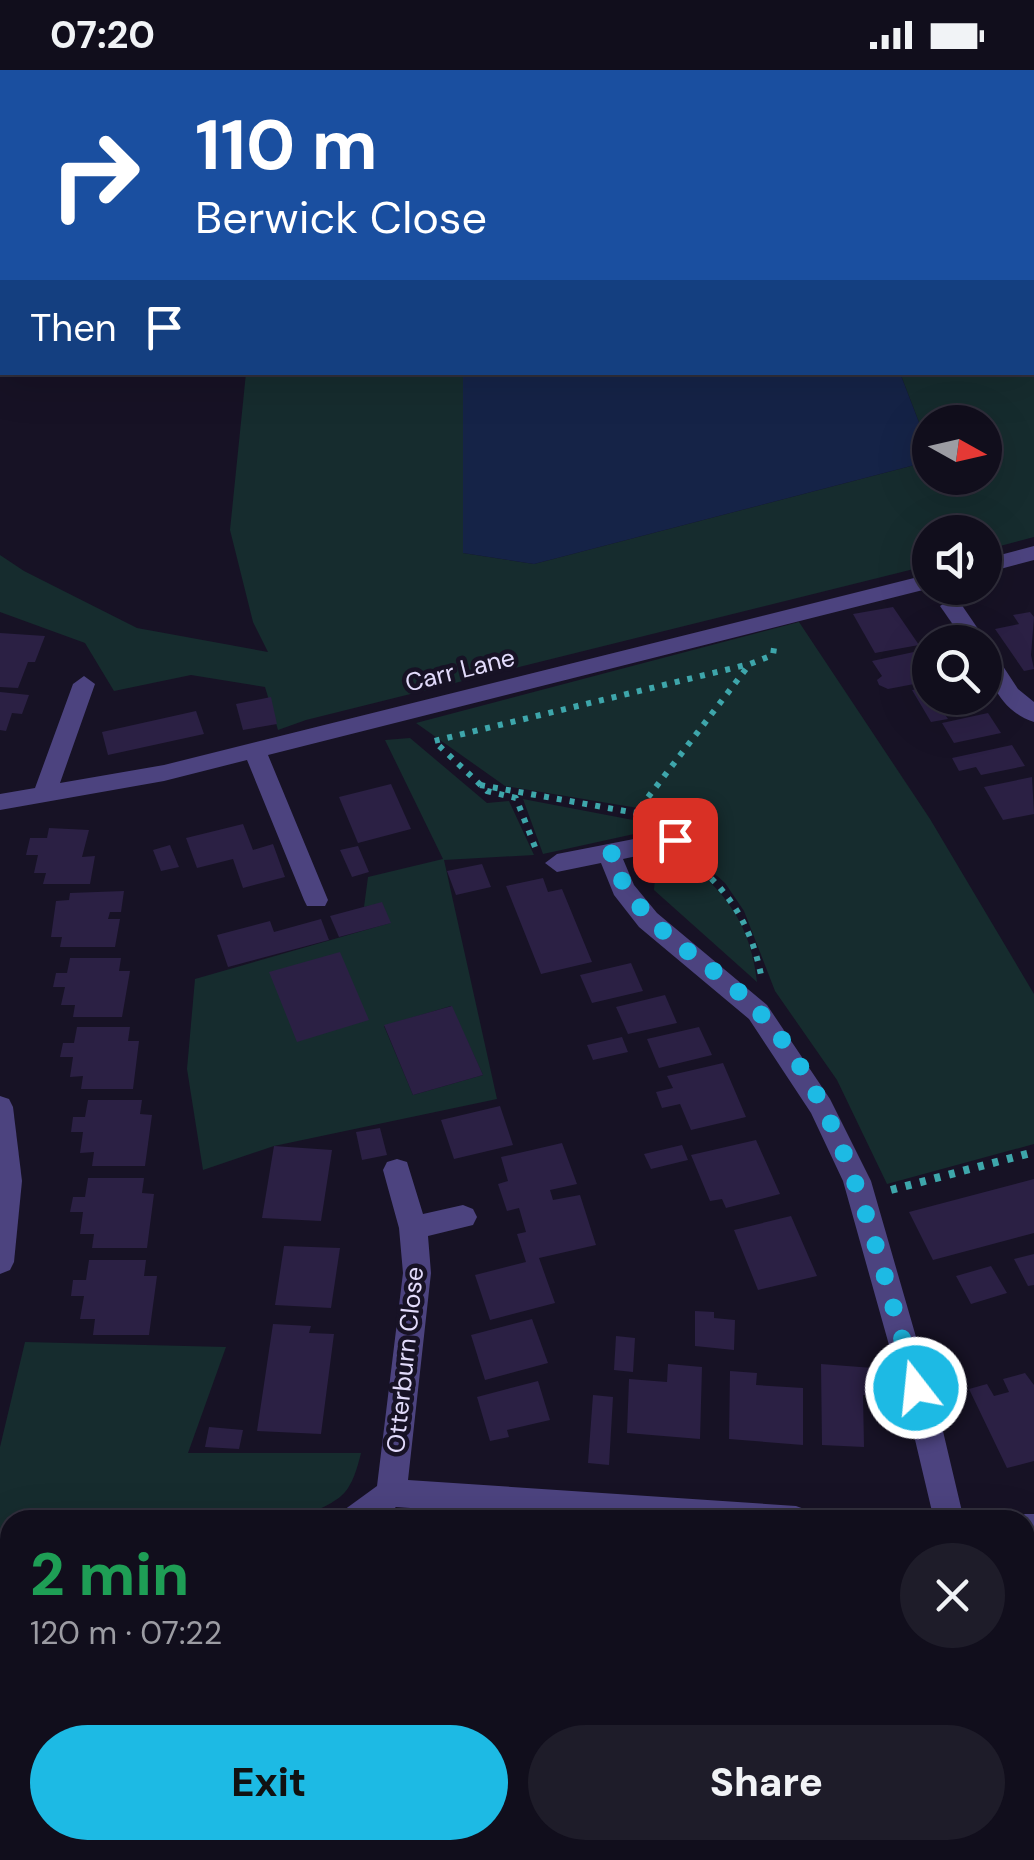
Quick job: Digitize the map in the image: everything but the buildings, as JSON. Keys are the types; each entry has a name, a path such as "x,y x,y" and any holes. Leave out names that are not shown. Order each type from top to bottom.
{"street":[{"path":"1002,561 1034,553"},
{"name":"Carr Lane","path":"0,802 164,773 912,585"},
{"path":"952,606 965,625"},
{"path":"1002,682 1034,714"},
{"path":"44,794 84,684"},
{"path":"254,748 316,900"},
{"path":"557,863 675,840"},
{"path":"609,854 624,888 648,920 758,1012 821,1107 861,1198 927,1426 947,1510"},
{"path":"0,1107 8,1181 0,1262"},
{"name":"Otterburn Close","path":"391,1493 417,1273 413,1228 398,1170"},
{"path":"413,1228 463,1216"},
{"path":"368,1510 391,1493 646,1510"}],"path":[{"path":"557,863 542,866 516,798 486,792 434,741 750,664 773,655 775,638 768,623"},
{"path":"479,784 636,813"},
{"path":"861,1198 1034,1152"}],"green space":[{"path":"246,375 463,375 463,553 534,564 912,466 912,495 1002,495 1002,405 912,405 901,375 1034,375 1034,537 1002,545 1002,515 912,515 912,569 278,730 265,687 191,675 114,691 85,643 0,612 0,555 137,628 268,652 253,622 230,530"},
{"path":"799,622 930,819 1034,994 1034,1144 887,1184 837,1080 775,991 744,911 725,883 699,860 678,810 668,813 505,786 416,723"},
{"path":"410,738 487,803 509,801 534,855 444,860 497,1099 274,1146 203,1170 187,1069 195,979 390,923 382,903 364,907 368,877 443,859 385,740","holes":["451,1006 483,1075 413,1095 384,1026"]},
{"path":"523,799 654,824 657,829 543,854"},
{"path":"682,857 711,883 742,926 757,982 654,890 661,868"},
{"path":"25,1342 226,1347 188,1453 361,1453 347,1490 318,1510 0,1510 0,1447"}],"water":[{"path":"463,375 901,375 912,405 912,466 534,564 463,553"}],"route":[{"path":"675,840 609,854 624,888 648,920 758,1012 791,1056 821,1107 857,1181 916,1388"}]}
